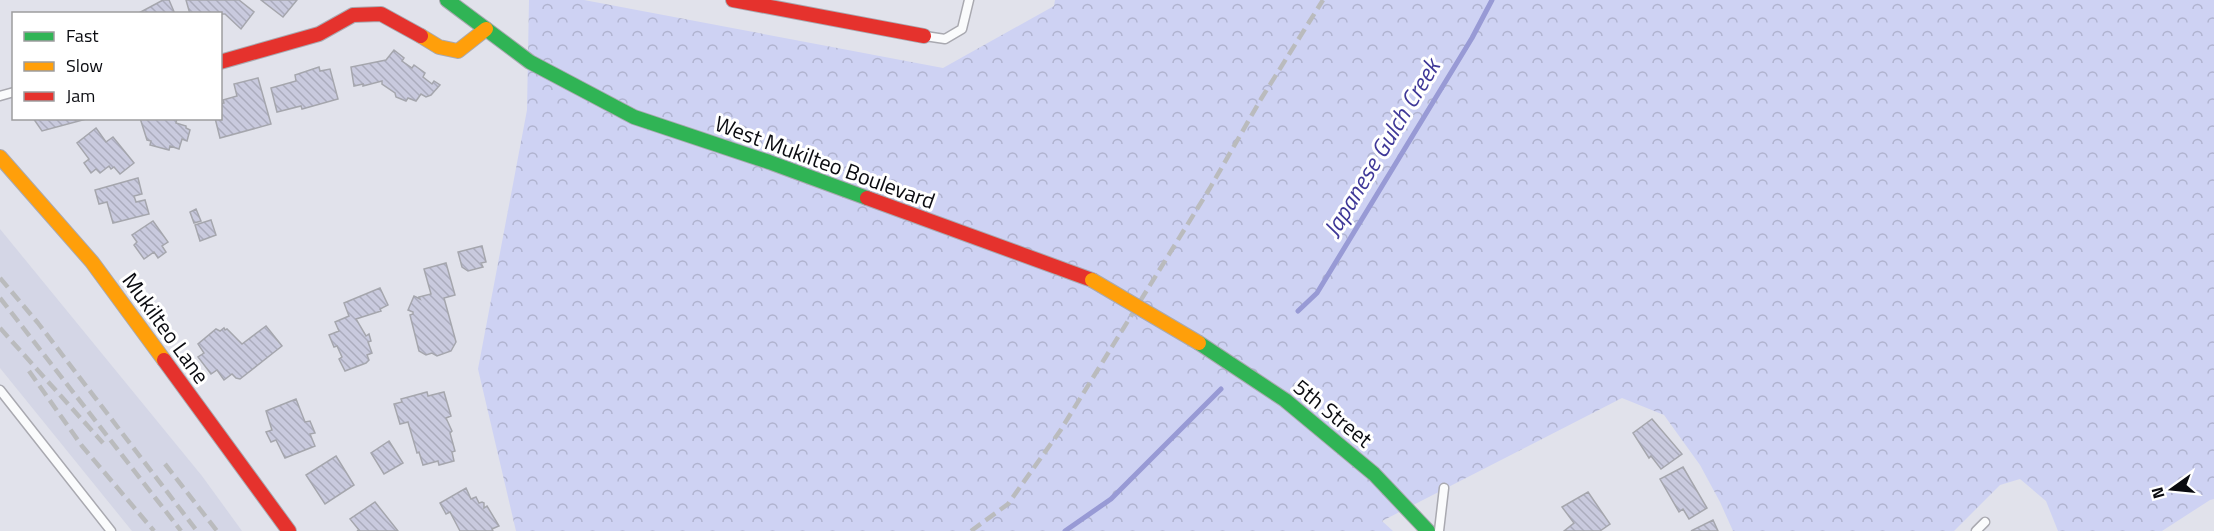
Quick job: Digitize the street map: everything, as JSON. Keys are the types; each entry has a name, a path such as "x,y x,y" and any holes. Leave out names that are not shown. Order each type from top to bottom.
{"main road":[{"name":"West Mukilteo Boulevard","path":"447,0 530,62 634,117 769,162 1092,280 1199,343"},
{"path":"733,0 924,36"},
{"path":"222,61 319,34 353,15 381,14 439,47 458,51 486,29"},
{"name":"Mukilteo Lane","path":"0,157 92,262 289,531"},
{"name":"5th Street","path":"1199,343 1241,369 1294,407 1374,474 1428,531"}],"lane":[{"path":"924,36 945,39 962,29 969,0"},
{"path":"0,390 111,531"},
{"path":"1440,531 1444,488"},
{"path":"1976,531 1985,522"}],"shaded area":[{"path":"0,229 202,476 242,531 132,531 0,368"}],"green space":[{"path":"529,0 584,0 943,68 1054,6 1055,0 2214,0 2214,499 2162,531 2058,531 2046,501 2020,479 2000,485 1954,531 1733,531 1700,465 1664,415 1622,398 1382,521 1393,531 516,531 478,369 527,110"}],"building":[{"path":"163,0 169,0 174,12 141,12"},
{"path":"186,0 239,0 254,12 241,29 222,12 189,12"},
{"path":"261,0 297,0 283,17"},
{"path":"394,50 404,58 402,61 412,68 414,65 425,73 423,77 432,84 434,81 440,85 431,95 426,97 421,94 416,101 408,98 406,101 396,97 395,93 382,84 382,81 354,86 351,67 386,60"},
{"path":"319,67 320,71 330,69 338,99 302,109 301,106 277,112 271,88 296,81 295,75"},
{"path":"258,78 271,124 220,138 216,120 222,120 223,100 237,96 234,84"},
{"path":"34,120 83,120 42,131"},
{"path":"141,120 177,120 176,123 190,130 187,141 182,139 179,149 170,146 169,150 150,145 151,141 147,140"},
{"path":"96,128 106,142 113,137 134,163 120,174 114,167 111,169 109,166 100,173 96,169 91,173 84,163 89,159 77,143"},
{"path":"138,178 142,194 134,196 136,202 145,200 149,214 113,223 107,202 99,204 95,190"},
{"path":"196,209 201,221 194,223 190,212"},
{"path":"211,220 216,235 200,241 195,225"},
{"path":"153,221 168,242 162,246 166,252 158,258 154,252 144,259 134,245 137,242 132,235"},
{"path":"482,246 486,262 481,263 483,267 468,271 462,267 458,252"},
{"path":"446,263 455,295 444,298 456,342 451,351 437,356 432,353 426,355 419,351 410,315 413,312 408,310 414,296 420,299 419,297 431,294 424,269"},
{"path":"380,288 388,305 380,309 381,311 356,319 366,336 369,334 371,341 368,342 372,353 367,355 369,360 366,363 345,371 339,359 342,357 337,346 334,347 329,335 339,331 335,322 349,316 344,303"},
{"path":"266,326 282,346 240,379 232,374 224,380 217,370 211,374 198,357 204,353 198,344 216,329 220,331 227,329 242,344"},
{"path":"427,392 428,396 444,392 451,416 446,418 452,431 450,433 455,451 452,452 454,461 439,465 438,461 423,465 408,422 400,424 394,404 402,402 401,399"},
{"path":"296,399 305,422 310,421 315,433 310,434 315,446 285,458 276,440 271,442 266,432 272,430 266,411"},
{"path":"1652,419 1682,454 1661,469 1651,456 1649,458 1633,433"},
{"path":"389,441 403,463 384,474 371,453"},
{"path":"336,456 354,485 325,504 306,475"},
{"path":"1683,467 1707,508 1689,519 1683,509 1679,512 1660,479"},
{"path":"466,488 471,499 476,497 479,503 484,503 484,508 487,506 499,526 492,529 493,531 460,531 450,512 446,514 440,503"},
{"path":"1588,492 1610,524 1600,531 1564,531 1574,523 1562,507"},
{"path":"375,502 398,531 357,531 359,530 350,519"},
{"path":"1713,520 1718,531 1691,531"}],"waterway":[{"name":"Japanese Gulch Creek","path":"1298,311 1317,293 1472,38 1492,0"},
{"name":"Japanese Gulch Creek","path":"1065,531 1111,499 1221,389"}],"railway":[{"path":"971,531 1008,504 1060,431 1323,0"},
{"path":"0,278 38,323 197,531"},
{"path":"0,298 181,531"},
{"path":"0,328 103,443"},
{"path":"29,371 82,446 154,531"},
{"path":"165,464 217,531"}],"traffic: fast":[{"path":"447,0 530,62 634,117 769,162 867,198"},
{"path":"1199,343 1285,400 1374,474 1428,531"}],"traffic: slow":[{"path":"421,36 439,47 458,51 486,29"},
{"path":"0,157 92,262 164,360"},
{"path":"1092,280 1199,343"}],"traffic: jam":[{"path":"733,0 924,36"},
{"path":"222,61 319,34 353,15 381,14 421,36"},
{"path":"867,198 1092,280"},
{"path":"164,360 289,531"}]}
